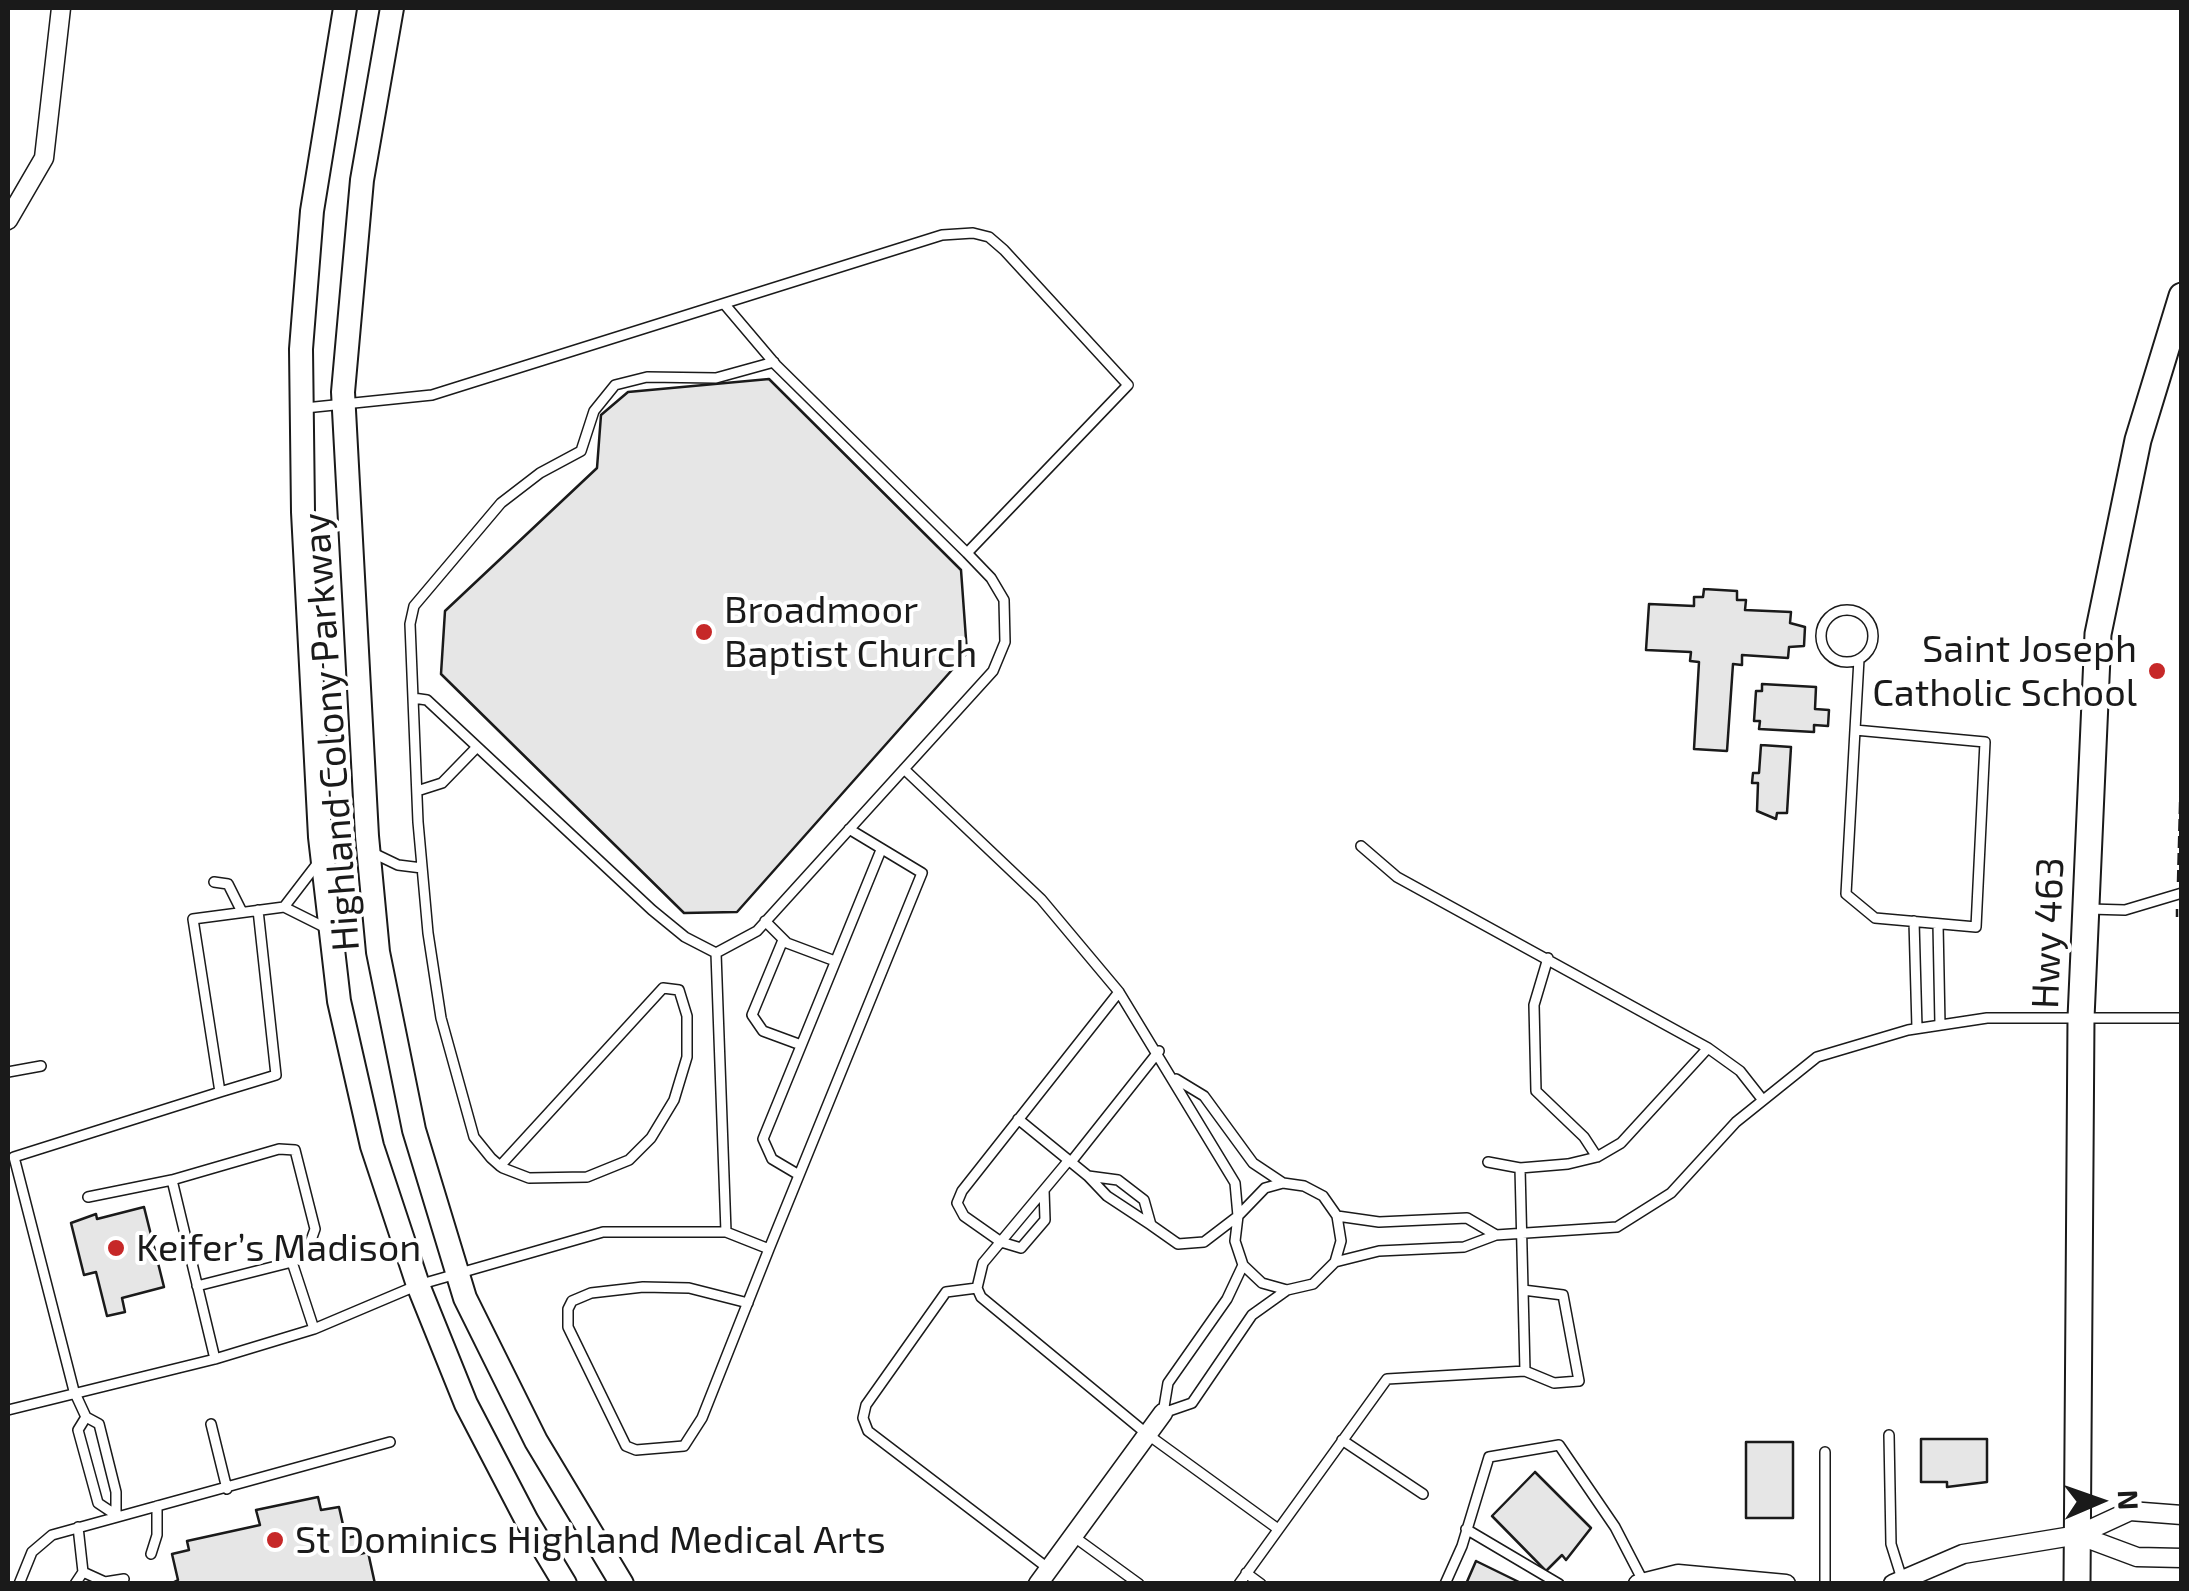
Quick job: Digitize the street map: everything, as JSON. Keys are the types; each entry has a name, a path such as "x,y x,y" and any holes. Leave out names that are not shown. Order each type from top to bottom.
{"main road":[{"name":"Hwy 463","path":"2077,1584 2081,1018 2098,634 2138,440 2180,305"}],"street":[{"path":"8,220 44,158 61,8"},
{"name":"Highland Colony Parkway","path":"345,8 312,211 302,348 302,512 322,858 339,1002 372,1146 418,1285 466,1404 526,1521 565,1584"},
{"name":"Highland Colony Parkway","path":"392,8 354,248 345,406 367,838 378,952 414,1130 456,1274 536,1441 622,1584"},
{"path":"1044,1576 1163,1413"},
{"path":"1910,1580 1963,1554 2078,1536 2130,1511 2182,1514"},
{"path":"2078,1536 2138,1557 2182,1558"},
{"path":"1640,1582 1678,1574 1786,1584"}],"lane":[{"path":"302,408 432,395 726,306 942,235 989,237 1128,385 967,553"},
{"path":"716,953 748,938 765,921 982,686 1001,658 1006,624 1004,600 992,578 774,362 726,306"},
{"path":"500,1166 663,988 678,990 687,1016 684,1068 674,1100 642,1150 614,1168 564,1180 529,1178 500,1166 474,1138 441,1018 422,868 410,624 418,597 501,503 540,473 581,451 594,410 606,392 635,378 705,380 774,362"},
{"path":"1855,730 1985,742 1976,927 1866,915 1846,894 1855,730 1859,659 1870,647 1869,622 1850,610 1832,614 1821,630 1823,648 1838,661 1859,659"},
{"path":"413,698 427,700 652,910 685,937 716,953"},
{"path":"417,791 442,783 477,747"},
{"path":"904,769 1040,899 1119,992 1159,1052 1184,1103 1235,1183 1235,1241 1243,1265 1262,1283 1287,1290"},
{"path":"748,1303 711,1292 667,1286 591,1293 572,1302 568,1326 626,1446 636,1450 689,1443 748,1303 922,874 849,829"},
{"path":"367,838 371,851 384,860 422,868"},
{"path":"1362,846 1397,877 1708,1048 1740,1071 1762,1099"},
{"path":"799,1174 772,1160 763,1139 881,850"},
{"path":"284,907 322,858"},
{"path":"214,882 228,884 242,912"},
{"path":"2086,909 2125,910 2182,893"},
{"path":"193,919 284,907 330,930"},
{"path":"189,908 220,1092"},
{"path":"116,1516 116,1492 99,1424 86,1416 74,1391 11,1152 276,1075 258,910"},
{"path":"765,921 783,940 835,960"},
{"path":"1914,921 1917,1028"},
{"path":"1938,924 1940,1025"},
{"path":"783,940 752,1015 763,1031 801,1045"},
{"path":"716,953 726,1232"},
{"path":"1548,958 1534,1005 1536,1091 1597,1156"},
{"path":"1044,1190 1044,1220 1021,1248 1001,1242 964,1216 957,1203 1119,992"},
{"path":"1335,1262 1380,1250 1464,1247 1496,1235 1617,1226 1671,1193 1762,1099 1817,1057 1917,1028 1987,1018 2182,1018"},
{"path":"1488,1162 1520,1168 1597,1156 1621,1143 1708,1048"},
{"path":"1159,1052 983,1263 977,1288 981,1297 1148,1434 1278,1529"},
{"path":"8,1072 42,1066"},
{"path":"1163,1413 1192,1402 1252,1315 1287,1290 1313,1284 1335,1262 1341,1242 1337,1216 1323,1196 1304,1186 1283,1183 1253,1163 1204,1096 1176,1080"},
{"path":"1018,1119 1107,1196 1162,1237 1195,1244 1238,1216 1252,1197 1283,1183"},
{"path":"88,1196 172,1180 280,1150 294,1150 315,1229 309,1246 292,1262 197,1286"},
{"path":"1520,1168 1525,1371"},
{"path":"1088,1176 1118,1180 1144,1200 1150,1225"},
{"path":"172,1180 214,1359"},
{"path":"1337,1216 1379,1222 1467,1218 1496,1235"},
{"path":"8,1410 214,1359 314,1329 418,1285 603,1232 726,1232 769,1249"},
{"path":"292,1262 314,1329"},
{"path":"1163,1413 1168,1384 1227,1299 1243,1265"},
{"path":"977,1288 946,1292 866,1405 863,1418 868,1431 1044,1576"},
{"path":"1239,1584 1387,1379 1525,1371 1554,1383 1579,1381 1562,1296 1523,1290"},
{"path":"86,1416 78,1430 98,1503 116,1516"},
{"path":"211,1424 227,1488"},
{"path":"1890,1435 1891,1544 1910,1580"},
{"path":"1342,1440 1423,1494"},
{"path":"19,1584 32,1552 52,1535 390,1442"},
{"path":"1445,1584 1489,1457 1559,1445 1616,1527 1640,1582"},
{"path":"1825,1452 1825,1584"},
{"path":"151,1554 158,1535 157,1506"},
{"path":"75,1584 82,1572 78,1527"},
{"path":"1466,1530 1559,1584"},
{"path":"1073,1536 1140,1584"},
{"path":"82,1572 105,1582 124,1579"},
{"path":"1246,1573 1261,1584"}],"building":[{"name":"Broadmoor Baptist Church","path":"769,379 961,570 967,653 737,912 684,913 441,674 445,611 597,468 601,415 628,392"},
{"path":"1704,589 1737,591 1737,600 1746,600 1745,610 1791,612 1790,623 1805,627 1804,646 1789,647 1788,658 1742,655 1742,665 1733,664 1727,751 1694,749 1699,662 1690,661 1691,652 1646,650 1649,604 1694,606 1694,597 1703,597"},
{"path":"1762,684 1816,687 1815,709 1829,710 1828,726 1814,725 1814,732 1759,729 1760,721 1754,721 1756,691 1762,691"},
{"path":"1761,745 1791,747 1787,813 1777,813 1776,819 1757,811 1758,783 1752,783 1753,773 1759,773"},
{"name":"Keifer’s Madison","path":"144,1207 164,1287 122,1298 125,1312 107,1316 96,1272 84,1275 71,1223 96,1214 97,1219"},
{"path":"1921,1439 1987,1439 1987,1482 1947,1487 1947,1482 1921,1482"},
{"path":"1746,1442 1793,1442 1793,1518 1746,1518"},
{"path":"1535,1472 1591,1528 1566,1560 1562,1555 1546,1571 1492,1516"},
{"name":"St Dominics Highland Medical Arts","path":"318,1497 321,1510 339,1507 346,1538 356,1536 360,1554 368,1552 375,1584 170,1584 178,1580 172,1554 189,1550 187,1541 260,1525 256,1510"},
{"path":"1476,1561 1523,1584 1466,1584"}],"fence":[{"path":"2178,882 2182,730"},
{"path":"2177,909 2177,917"}],"place":[{"name":"Broadmoor Baptist Church","path":"704,632"},
{"name":"Saint Joseph Catholic School","path":"2157,671"},
{"name":"Keifer’s Madison","path":"116,1248"},
{"name":"St Dominics Highland Medical Arts","path":"275,1540"}]}
